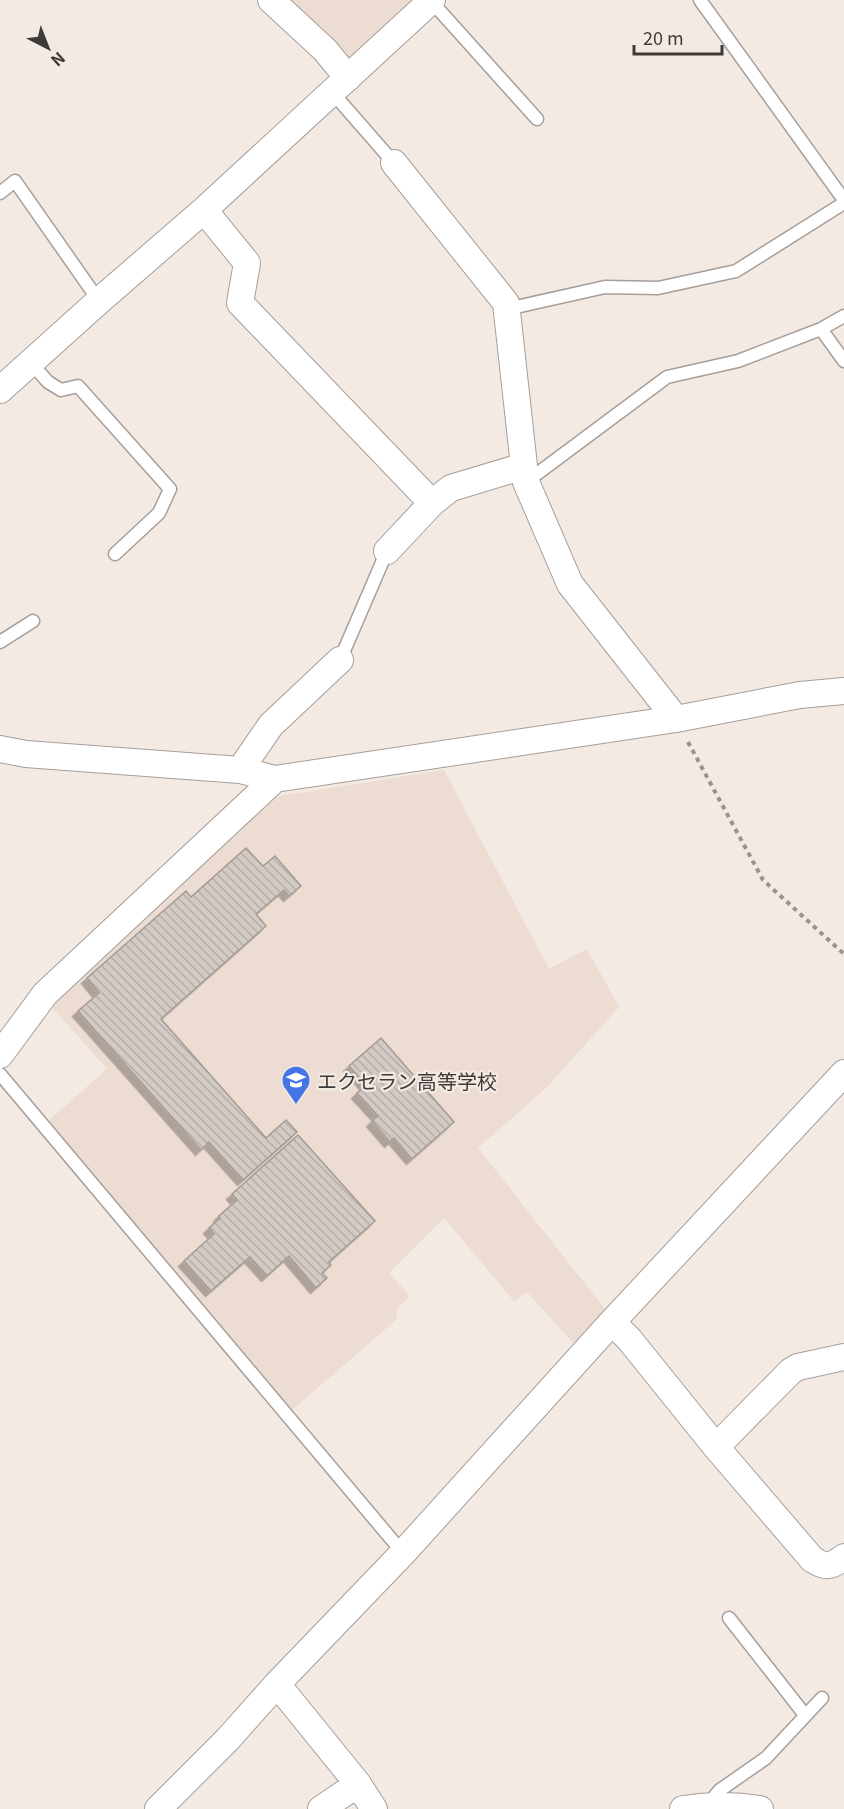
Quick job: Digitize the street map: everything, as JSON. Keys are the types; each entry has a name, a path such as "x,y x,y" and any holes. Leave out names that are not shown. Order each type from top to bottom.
{"street":[{"path":"271,0 325,50 340,85"},
{"path":"0,390 204,210 431,1"},
{"path":"394,163 506,303 525,474 570,584 676,719"},
{"path":"204,210 247,263 240,303 432,503"},
{"path":"387,551 432,503 451,488 525,474"},
{"path":"240,770 271,725 340,660"},
{"path":"0,749 26,754 240,770 275,779 676,719 800,695 844,691"},
{"path":"0,1055 45,994 275,779"},
{"path":"158,1809 228,1739 277,1684 403,1553 612,1322 844,1073"},
{"path":"612,1322 629,1339 812,1559 821,1565 830,1565 844,1557"},
{"path":"716,1446 791,1371 798,1367 844,1357"},
{"path":"277,1684 358,1784 374,1809"},
{"path":"321,1809 358,1784"},
{"path":"695,1807 739,1806 760,1809"}],"lane":[{"path":"507,309 605,287 658,288 736,270 844,202 700,0"},
{"path":"431,1 537,118"},
{"path":"340,85 394,163"},
{"path":"0,193 15,182 99,301"},
{"path":"525,474 667,377 738,361 821,328 844,316"},
{"path":"821,328 844,361"},
{"path":"30,362 48,382 61,390 78,386 170,489 159,513 115,554"},
{"path":"340,660 387,551"},
{"path":"0,642 33,621"},
{"path":"0,1074 403,1553"},
{"path":"729,1618 805,1715"},
{"path":"695,1807 766,1758 822,1698"}],"path":[{"path":"676,719 763,880 844,954"}],"shaded area":[{"path":"285,0 417,0 351,60"},
{"name":"エクセラン高等学校","path":"444,770 549,969 587,949 619,1007 546,1088 478,1148 608,1313 576,1346 527,1292 514,1301 444,1218 389,1273 410,1296 396,1310 397,1319 290,1412 46,1123 107,1069 46,1000 267,798"}],"building":[{"path":"246,848 263,866 275,856 301,886 289,896 284,890 256,914 266,926 161,1019 266,1138 286,1120 297,1132 243,1180 209,1142 201,1150 78,1011 99,993 87,978 186,891 191,897"},
{"path":"381,1038 454,1122 412,1159 394,1138 390,1142 372,1121 378,1116 357,1093 366,1085 349,1066"},
{"path":"298,1135 375,1221 329,1262 331,1265 322,1273 327,1278 316,1288 289,1256 267,1276 250,1257 211,1291 184,1261 214,1234 209,1228 237,1200 232,1194"}],"place":[{"name":"エクセラン高等学校","path":"296,1106"}]}
